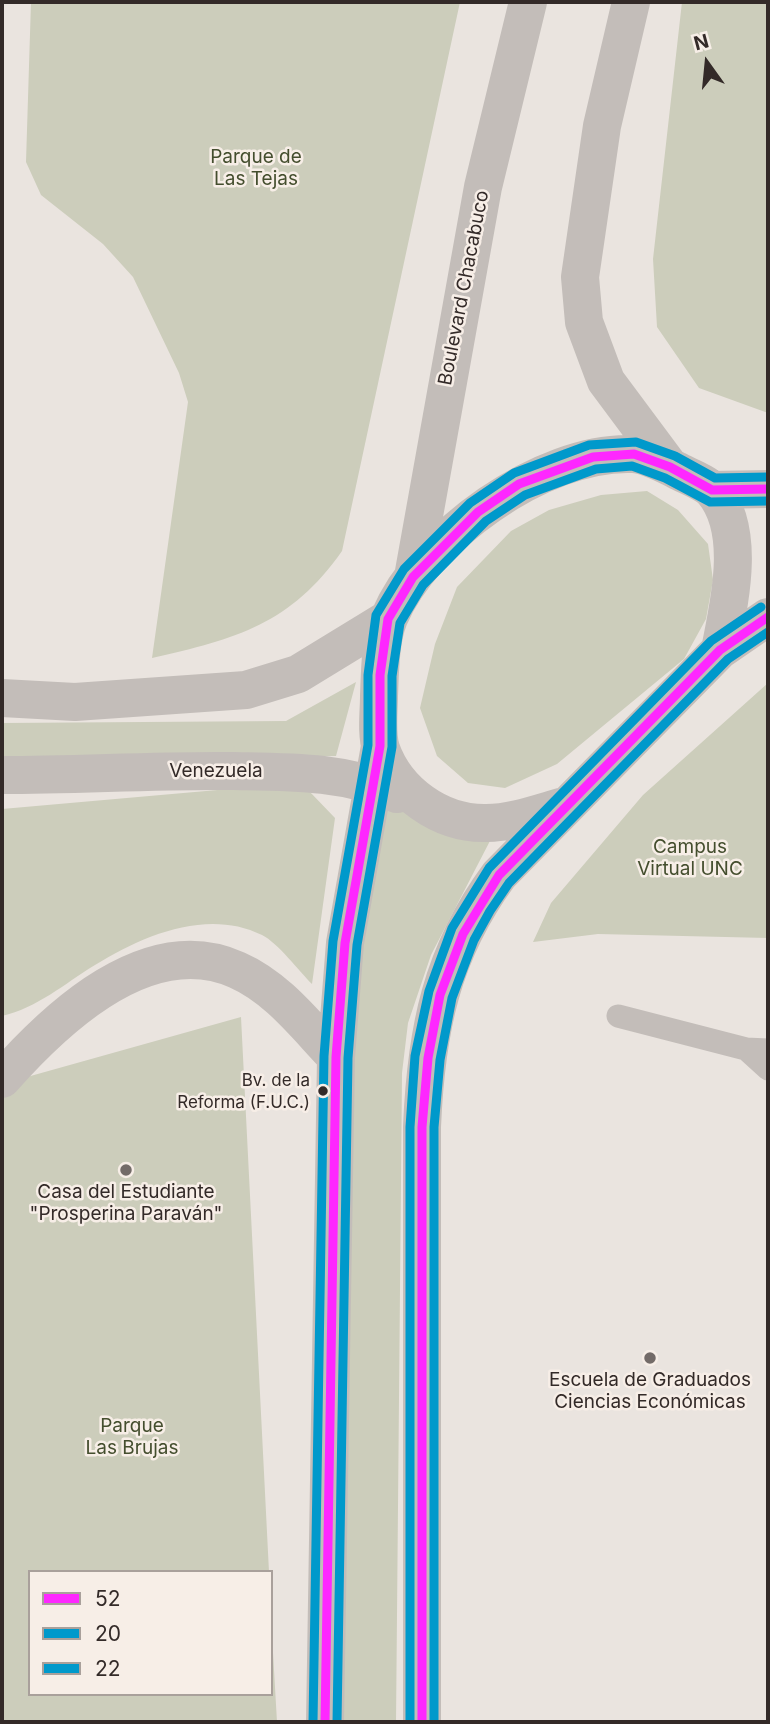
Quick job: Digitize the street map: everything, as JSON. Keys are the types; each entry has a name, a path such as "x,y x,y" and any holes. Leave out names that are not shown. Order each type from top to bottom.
{"street":[{"name":"Boulevard Chacabuco","path":"413,577 483,187 528,2"},
{"path":"632,2 602,126 580,277 584,322 606,381 670,467"},
{"path":"326,1722 336,1057 345,943 380,747 380,675 388,619 413,577 478,512 519,484 593,457 634,454 670,467 712,490 768,489"},
{"path":"712,490 728,522 733,566 720,650"},
{"path":"422,1722 424,1074 434,1016 448,966 473,910 499,875 720,650 768,617"},
{"path":"2,698 75,702 246,690 298,674 388,619"},
{"path":"380,747 395,777 425,805"},
{"name":"Venezuela","path":"2,775 172,770 316,772 374,784 452,818 486,823 521,818 564,806"},
{"path":"2,1040 149,967 205,959 238,970 276,994 336,1057"},
{"path":"2,1079 86,998"}],"lane":[{"path":"618,1016 757,1049 768,1069"}],"green space":[{"name":"Parque de Las Tejas","path":"31,2 460,2 342,551 303,596 259,625 210,644 152,658 188,402 179,373 133,277 103,244 41,195 26,162"},
{"path":"682,2 768,2 768,413 699,388 657,327 653,259"},
{"path":"647,491 678,510 708,544 713,580 706,619 684,659 557,764 505,788 468,783 437,756 420,708 435,644 457,587 511,531 549,510 601,495"},
{"path":"356,682 336,756 2,762 2,723 286,721"},
{"name":"Campus Virtual UNC","path":"768,683 768,938 598,934 533,942 551,903 643,795"},
{"path":"274,785 310,792 335,818 312,984 262,935 241,927 198,925 155,935 134,944 39,1001 2,1016 2,809"},
{"path":"379,801 492,837 431,955 408,1023 402,1073 396,1722 338,1722 345,1103"},
{"name":"Parque Las Brujas","path":"241,1017 269,1570 28,1570 28,1696 273,1696 273,1653 277,1722 2,1722 2,1084"}],"transit line":[{"name":"22","path":"313,1722 324,1056 333,941 368,745 368,675 376,615 404,569 470,503 514,473 589,445 636,442 675,456 715,478 768,477"},
{"name":"52","path":"325,1722 336,1057 345,943 380,746 380,675 388,619 413,577 478,512 519,484 593,457 634,454 670,467 712,490 768,489"},
{"name":"20","path":"337,1722 348,1058 357,945 392,747 392,676 400,623 423,585 486,521 525,495 596,469 632,466 665,478 710,502 768,501"},
{"name":"22","path":"410,1722 410,1127 415,1056 429,991 452,928 489,868 711,641 761,607"},
{"name":"52","path":"422,1722 422,1127 428,1058 440,995 463,934 499,875 720,650 768,617"},
{"name":"20","path":"434,1722 434,1127 440,1060 452,998 474,940 509,883 728,659 768,632"}],"place":[{"name":"Bv. de la Reforma (F.U.C.)","path":"323,1091"},
{"name":"Casa del Estudiante \"Prosperina Paraván\"","path":"126,1170"},
{"name":"Escuela de Graduados Ciencias Económicas","path":"650,1358"}]}
